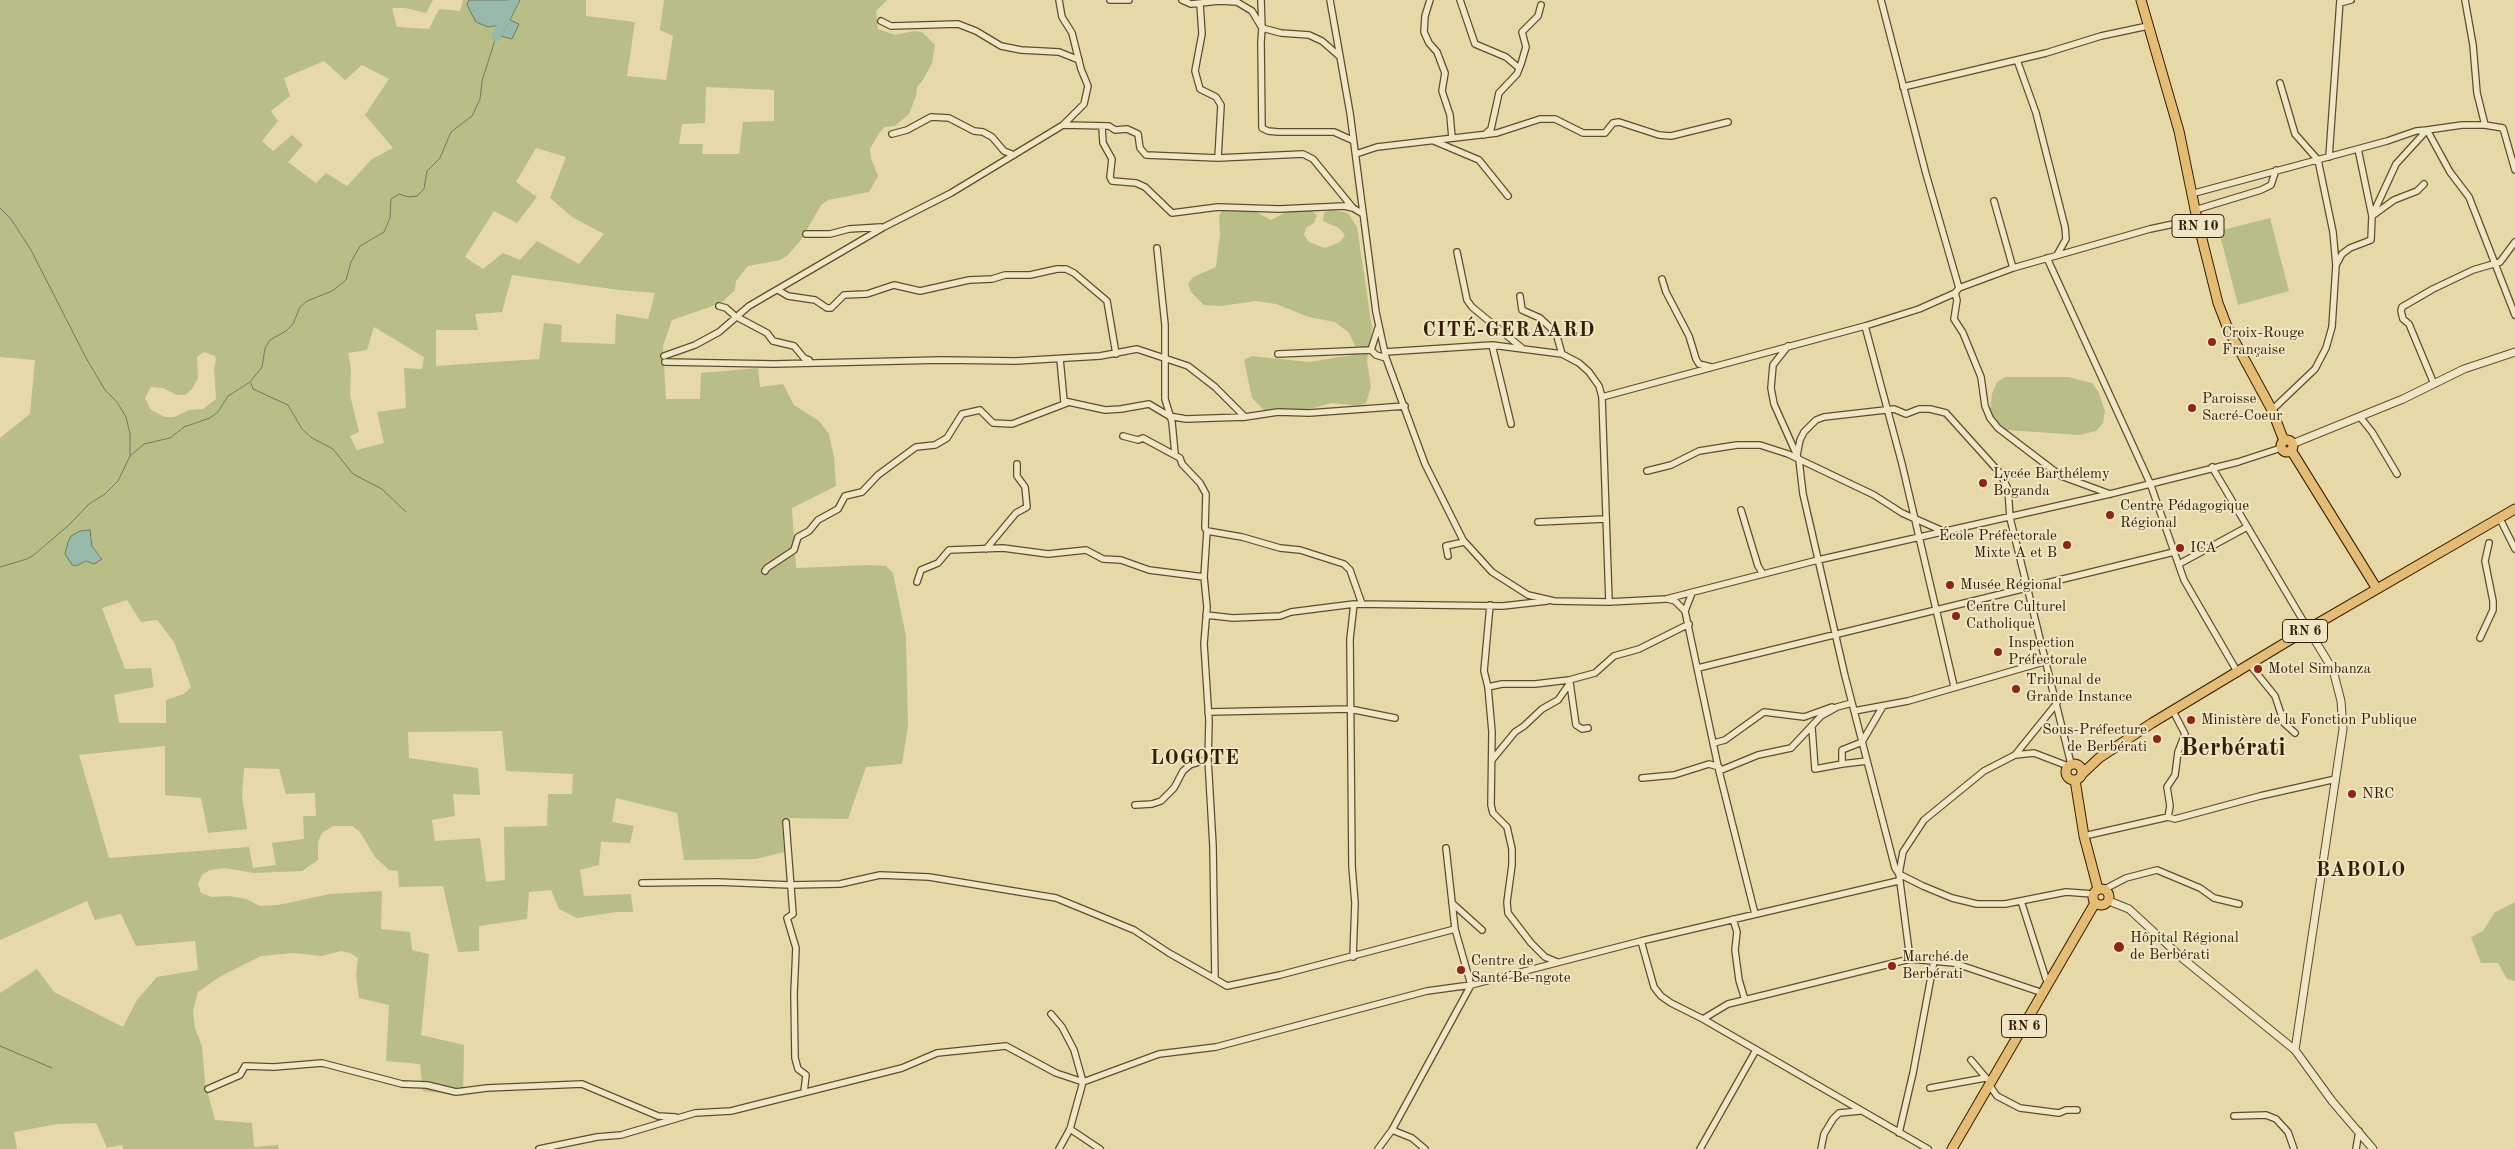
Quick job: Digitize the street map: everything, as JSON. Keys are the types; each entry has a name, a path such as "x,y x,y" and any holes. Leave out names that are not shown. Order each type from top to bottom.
{"main road":[{"name":"RN 10","path":"2141,0 2179,131 2210,273 2225,321 2272,410 2287,446 2377,589"},
{"name":"RN 6","path":"2078,777 2099,758 2173,711 2250,666 2308,629 2515,509"},
{"name":"RN 6","path":"2072,765 2099,758"},
{"path":"2078,777 2069,779 2066,775 2072,765 2082,770 2078,777 2084,836 2098,894 2103,905 2109,901 2109,893 2098,894"},
{"name":"RN 6","path":"1952,1149 2046,989 2098,894"}],"street":[{"path":"1059,0 1062,16 1072,33 1088,86 1088,95 1078,112 1063,125 951,193 884,226 735,316 719,332 664,359 774,364 1060,359 1116,354 1137,349 1188,366 1215,386 1245,418"},
{"path":"1110,0 1129,0"},
{"path":"1182,0 1191,4 1219,1 1237,2 1252,11 1262,28 1281,33 1310,35 1322,41 1338,55"},
{"path":"1261,0 1262,128 1278,132 1334,132 1352,140"},
{"path":"1330,0 1338,55 1350,113 1352,140 1356,154 1379,326 1386,355 1425,464 1464,542 1492,572 1528,595 1554,600"},
{"path":"1430,0 1425,16 1424,32 1429,43 1437,52 1445,73 1442,91 1450,114 1452,138"},
{"path":"1460,0 1475,44 1506,58 1520,68"},
{"path":"1881,0 1957,290 1954,319 1963,333 1981,377 1985,406 1990,418 1998,428 2061,476 2110,494"},
{"path":"2329,157 2340,1 2351,0"},
{"path":"2465,0 2473,45 2477,93 2485,125"},
{"path":"1200,4 1202,34 1195,70 1200,89 1216,97 1221,104 1218,158"},
{"path":"1484,135 1491,129 1499,93 1520,68 1526,47 1522,32 1538,16 1542,5"},
{"path":"881,21 891,26 958,24 976,31 1001,46 1020,50 1059,52 1079,60"},
{"path":"1903,87 2017,60 2101,36 2148,26"},
{"path":"2017,60 2036,112 2065,227 2066,239 2057,255"},
{"path":"2272,410 2315,369 2326,348 2333,318 2336,265 2333,232 2318,160 2295,134 2280,84"},
{"path":"892,134 907,130 931,117 949,118 974,131 983,132 992,137 1004,151 1014,155"},
{"path":"1356,154 1377,147 1497,133 1540,119 1555,119 1570,124 1583,133 1605,133 1613,123 1619,122 1659,135 1671,136 1728,122"},
{"path":"1063,125 1109,126 1115,130 1127,129 1138,134 1140,148 1146,155 1218,158 1302,154 1313,159 1353,208"},
{"path":"2192,194 2358,149 2416,131 2448,126 2485,125 2503,128 2515,170"},
{"path":"1102,127 1103,143 1112,159 1110,177 1112,181 1136,183 1145,187 1172,213 1218,207 1279,209 1344,206 1353,208 1363,214"},
{"path":"2372,216 2396,164 2427,130"},
{"path":"2427,130 2450,172 2470,197 2497,263 2506,297 2515,315"},
{"path":"1433,141 1480,160 1508,196"},
{"path":"2336,265 2342,254 2350,248 2371,240 2372,216 2358,149"},
{"path":"1602,397 1865,326 1920,309 1957,290 2013,268 2196,215 2261,190 2271,185 2276,170"},
{"path":"2372,216 2394,200 2411,195 2424,184"},
{"path":"1994,200 2013,268"},
{"path":"806,234 830,234 849,229 884,226"},
{"path":"2434,384 2409,324 2402,319 2402,308 2433,289 2473,270 2497,263 2504,258 2515,242"},
{"path":"1157,248 1165,325 1165,399 1170,416 1175,454"},
{"path":"1457,252 1467,300 1472,308 1522,348"},
{"path":"2047,258 2150,483 2184,580 2238,673"},
{"path":"778,290 788,296 815,300 826,308 831,308 844,295 867,294 894,284 920,291 969,280 992,279 1005,274 1030,276 1057,268 1066,269 1074,273 1107,301 1116,354"},
{"path":"1662,278 1666,292 1689,336 1696,359 1699,364 1711,367"},
{"path":"1520,296 1522,310 1540,318 1556,333 1562,354"},
{"path":"719,306 726,308 735,316 767,333 773,341 794,346 804,358 813,362"},
{"path":"1371,350 1379,326"},
{"path":"1865,326 1888,410 1954,686"},
{"path":"1492,345 1511,424"},
{"path":"1278,354 1371,350 1376,355 1386,355 1492,345 1562,354 1579,362 1599,386 1602,397 1609,602"},
{"path":"1788,346 1775,361 1772,388 1777,413 1798,458"},
{"path":"1206,615 1232,618 1287,615 1291,612 1354,604 1490,605 1554,600 1609,602 1666,599 1692,594 1818,560 2110,494 2287,446 2434,384 2464,369 2515,352"},
{"path":"1060,359 1062,394 1067,403"},
{"path":"765,571 794,550 798,537 809,531 818,520 838,509 844,496 862,492 878,475 916,447 935,445 947,438 962,414 980,410 994,423 1012,424 1067,403 1113,410 1149,404 1170,416 1186,419 1245,418 1278,412 1309,413 1405,406"},
{"path":"2072,765 2010,518 2008,489 2003,477 1946,414 1930,409 1919,409 1906,414 1888,410 1831,416 1816,420 1804,432 1800,440 1798,458 1802,494 1892,861 1899,874 1952,898 1977,904 2005,904 2066,892 2098,894 2126,878 2157,870 2200,888 2214,898 2239,904"},
{"path":"2360,416 2372,432 2397,474"},
{"path":"1123,436 1138,440 1143,438 1175,454 1200,483 1206,494 1205,528 1207,531 1204,577 1206,615 1204,644 1213,846 1215,979"},
{"path":"1647,471 1671,466 1699,452 1737,444 1760,445 1798,458 1874,495 1914,519 1946,532"},
{"path":"986,549 1016,513 1028,507 1026,487 1017,476 1016,464"},
{"path":"2212,467 2333,670 2341,701 2343,729 2295,1050"},
{"path":"1741,510 1758,566 1763,574"},
{"path":"2500,518 2515,549"},
{"path":"1538,522 1605,519"},
{"path":"2179,564 2247,527"},
{"path":"1207,531 1242,536 1280,548 1300,550 1344,564 1350,570 1362,604"},
{"path":"1448,556 1446,546 1464,542"},
{"path":"2480,638 2493,610 2485,561 2489,543"},
{"path":"917,582 922,570 938,563 949,550 1003,548 1048,554 1086,550 1103,558 1121,560 1148,570 1204,577"},
{"path":"1698,668 2174,552"},
{"path":"1685,611 1692,594"},
{"path":"1666,599 1676,601 1685,611 1689,624 1719,769 1755,914"},
{"path":"1353,957 1355,903 1350,639 1354,604"},
{"path":"1490,605 1484,671 1488,687 1492,732 1491,805 1493,813 1507,827 1512,849 1512,865 1507,902 1508,913 1531,943 1545,957 1557,962"},
{"path":"1488,687 1569,682 1595,673 1614,656 1639,649 1689,624"},
{"path":"1854,711 1883,706 2047,661"},
{"path":"2250,666 2275,696 2284,723 2295,733"},
{"path":"1569,682 1576,725 1582,729 1588,728"},
{"path":"1492,760 1515,732 1542,708 1558,700 1569,682"},
{"path":"1714,743 1725,740 1764,712 1804,717 1823,709 1852,703"},
{"path":"2015,755 2057,703"},
{"path":"1842,764 1842,750 1862,742 1883,706"},
{"path":"1709,764 1719,769 1758,755 1791,748 1812,728 1821,716 1837,707"},
{"path":"1208,712 1350,709 1395,718"},
{"path":"2168,817 2170,806 2167,787 2175,776 2178,752 2185,734 2173,711"},
{"path":"1812,728 1816,769 1867,760"},
{"path":"1642,778 1674,775 1709,764 1716,752"},
{"path":"1910,959 1898,881 1903,852 1924,820 1984,771 2015,755 2034,753 2072,765"},
{"path":"1135,805 1152,804 1161,801 1174,788 1183,771 1190,765 1208,759"},
{"path":"2084,836 2168,817 2175,819 2260,796 2336,779"},
{"path":"786,822 793,914 786,918 796,948 794,994 795,1058 798,1069 806,1075 804,1092"},
{"path":"1378,1149 1392,1130 1471,985 1456,929 1446,848"},
{"path":"642,883 840,884 880,874 928,877 1056,898 1134,930 1169,953 1227,986 1353,957 1456,929"},
{"path":"539,1149 597,1137 621,1135 700,1112 731,1111 902,1068 937,1053 974,1050 991,1046 1014,1048 1056,1073 1083,1082 1158,1054 1216,1047 1332,1015 1385,1004 1427,991 1471,985 1641,941 1898,881"},
{"path":"2022,901 2046,989"},
{"path":"2109,901 2129,909 2182,958 2295,1050 2332,1101 2372,1149"},
{"path":"1452,904 1482,930"},
{"path":"1734,919 1737,932 1735,950 1739,980 1745,1000"},
{"path":"1641,941 1654,987 1661,996 1928,1149"},
{"path":"1703,1019 1728,1004 1910,959 1934,961 1974,969 2046,989"},
{"path":"1899,1133 1913,1073 1934,961"},
{"path":"1051,1014 1062,1027 1074,1050 1083,1082 1070,1129 1059,1149"},
{"path":"1700,1149 1756,1050"},
{"path":"1971,1060 1990,1082 1997,1096 2020,1108 2059,1113 2066,1110 2077,1110"},
{"path":"208,1089 240,1075 245,1066 274,1067 322,1063 402,1084 427,1085 456,1092 506,1087 582,1084 658,1116 680,1118"},
{"path":"1930,1088 1990,1082"},
{"path":"1821,1149 1824,1134 1839,1113 1851,1110 1863,1111"},
{"path":"2234,1116 2266,1115 2276,1119 2288,1132 2294,1149"},
{"path":"1070,1129 1100,1149"},
{"path":"1392,1130 1412,1138 1424,1149"},
{"path":"2356,1149 2358,1131"}],"green space":[{"path":"0,0 433,0 426,13 405,8 392,8 397,27 429,29 439,9 460,11 463,0 469,0 467,5 488,27 508,24 520,0 586,0 586,16 635,22 627,76 666,80 673,36 660,30 664,0 887,0 876,11 878,29 895,35 914,31 922,32 935,45 932,63 917,87 916,96 909,114 895,126 885,127 879,133 870,149 871,158 878,176 869,192 828,200 821,205 801,240 788,255 780,260 748,266 736,281 735,290 721,303 672,320 663,346 666,399 700,399 701,373 758,368 760,387 783,384 794,405 819,421 829,434 834,457 836,486 792,508 796,568 870,565 886,566 893,573 906,636 908,726 902,764 866,767 848,819 782,818 784,852 756,859 684,860 677,813 616,798 612,822 634,826 630,843 601,842 599,865 580,870 584,896 631,894 633,912 616,912 577,918 559,909 551,890 529,892 527,919 479,926 479,951 458,952 443,886 399,887 398,871 389,870 375,857 360,832 352,826 333,826 322,833 318,842 318,860 302,871 254,873 225,868 210,870 202,875 198,884 201,893 212,897 230,896 246,899 260,906 278,905 330,894 382,891 381,929 410,932 412,950 429,954 421,1035 464,1045 463,1096 423,1091 420,1064 386,1061 389,1005 359,998 356,976 358,958 350,953 341,951 322,956 293,953 261,956 221,976 198,992 193,1010 195,1028 202,1046 205,1083 215,1120 252,1123 254,1147 278,1145 279,1149 123,1149 122,1145 107,1148 96,1123 58,1124 14,1132 17,1149 0,1149 0,993 37,969 54,992 123,1027 137,1000 157,977 198,970 195,941 136,946 121,914 95,920 87,901 0,940 0,438 30,414 35,360 0,357","holes":["324,61 345,80 362,65 389,79 365,115 393,148 372,159 347,186 326,173 316,183 288,162 303,145 292,135 273,151 262,141 278,121 271,111 290,96 284,78","706,87 774,90 774,121 743,122 739,154 702,154 703,144 679,144 682,124 705,123","536,148 566,157 550,198 572,217 604,234 579,264 537,241 520,260 503,253 483,269 465,257 494,211 517,223 537,197 516,182","512,275 619,290 655,293 648,319 616,314 615,344 561,342 562,325 544,323 539,359 436,366 436,330 478,330 475,314 502,312","374,327 424,357 422,369 404,368 406,408 377,412 384,443 357,450 350,436 359,432 350,395 351,368 348,353 367,350","204,352 215,356 216,399 203,409 189,410 174,417 165,417 151,410 145,398 151,387 163,388 177,395 185,395 192,389 198,378 197,357","92,537 92,546 102,557 82,563 65,554 68,549","127,600 141,622 157,620 174,642 191,687 184,694 166,700 166,723 119,723 114,695 154,687 151,668 125,669 102,608","502,731 506,771 573,774 572,794 548,794 547,826 504,827 505,880 486,882 480,838 435,841 432,820 455,816 453,794 480,795 478,768 409,758 408,732","165,746 165,795 201,798 208,833 247,829 242,796 244,768 279,769 286,794 315,793 316,816 303,816 304,839 272,843 276,865 253,868 249,847 109,858 79,755"]},
{"path":"1223,209 1256,212 1271,220 1286,212 1310,210 1317,215 1314,223 1306,228 1304,235 1309,242 1325,248 1340,242 1345,235 1339,228 1323,221 1324,212 1332,210 1348,213 1357,227 1372,328 1367,361 1371,387 1366,403 1358,406 1332,403 1290,414 1264,410 1252,398 1244,360 1251,356 1309,362 1352,355 1356,348 1349,333 1335,322 1309,317 1276,304 1256,301 1221,306 1204,305 1191,292 1188,284 1193,277 1216,267 1220,234 1219,216"},
{"path":"2270,218 2289,291 2238,305 2219,231"},
{"path":"2005,377 2068,377 2092,383 2098,391 2105,411 2103,423 2096,431 2079,435 2007,430 1993,420 1990,411 1992,394 1997,382"},
{"path":"2515,902 2515,981 2507,979 2498,963 2481,963 2471,937 2483,931 2495,912"}],"shaded area":[{"path":"469,0 520,0 510,20 519,24 512,39 501,36 507,24 488,27 476,22 467,5"},
{"path":"90,530 92,546 102,559 94,564 86,561 76,566 72,565 65,554 71,536 80,531"}],"waterway":[{"path":"496,37 514,0"},
{"path":"0,567 27,559 35,554 70,524 89,504 105,494 118,481 130,456 144,444 170,438 184,427 210,418 218,412 228,396 250,382 262,367 265,348 270,340 286,331 293,324 300,307 307,301 332,291 346,280 351,262 360,246 384,232 390,218 391,199 399,194 408,197 417,196 424,189 427,171 440,158 451,132 472,116 480,99 482,81 496,37"},
{"path":"0,208 11,219 31,250 86,358 105,390 117,402 126,417 130,434 130,456"},
{"path":"251,383 253,389 288,405 302,429 312,438 333,449 353,474 382,489 406,512"},
{"path":"0,1046 52,1068"}],"place":[{"name":"Croix-Rouge Française","path":"2212,342"},
{"name":"Paroisse Sacré-Coeur","path":"2192,408"},
{"name":"Lycée Barthélemy Boganda","path":"1983,483"},
{"name":"Centre Pédagogique Régional","path":"2110,515"},
{"name":"École Préfectorale Mixte A et B","path":"2067,545"},
{"name":"ICA","path":"2180,548"},
{"name":"Musée Régional","path":"1950,585"},
{"name":"Centre Culturel Catholique","path":"1956,616"},
{"name":"Inspection Préfectorale","path":"1998,652"},
{"name":"Motel Simbanza","path":"2258,669"},
{"name":"Tribunal de Grande Instance","path":"2016,689"},
{"name":"Ministère de la Fonction Publique","path":"2191,720"},
{"name":"Sous-Préfecture de Berbérati","path":"2157,739"},
{"name":"NRC","path":"2352,794"},
{"name":"Hôpital Régional de Berbérati","path":"2119,947"},
{"name":"Marché de Berbérati","path":"1892,966"},
{"name":"Centre de Santé Be-ngote","path":"1461,970"}],"district":[{"name":"CITÉ-GERAARD","path":"1509,331"},
{"name":"Berbérati","path":"2233,748"},
{"name":"LOGOTE","path":"1195,759"},
{"name":"BABOLO","path":"2361,871"}]}
